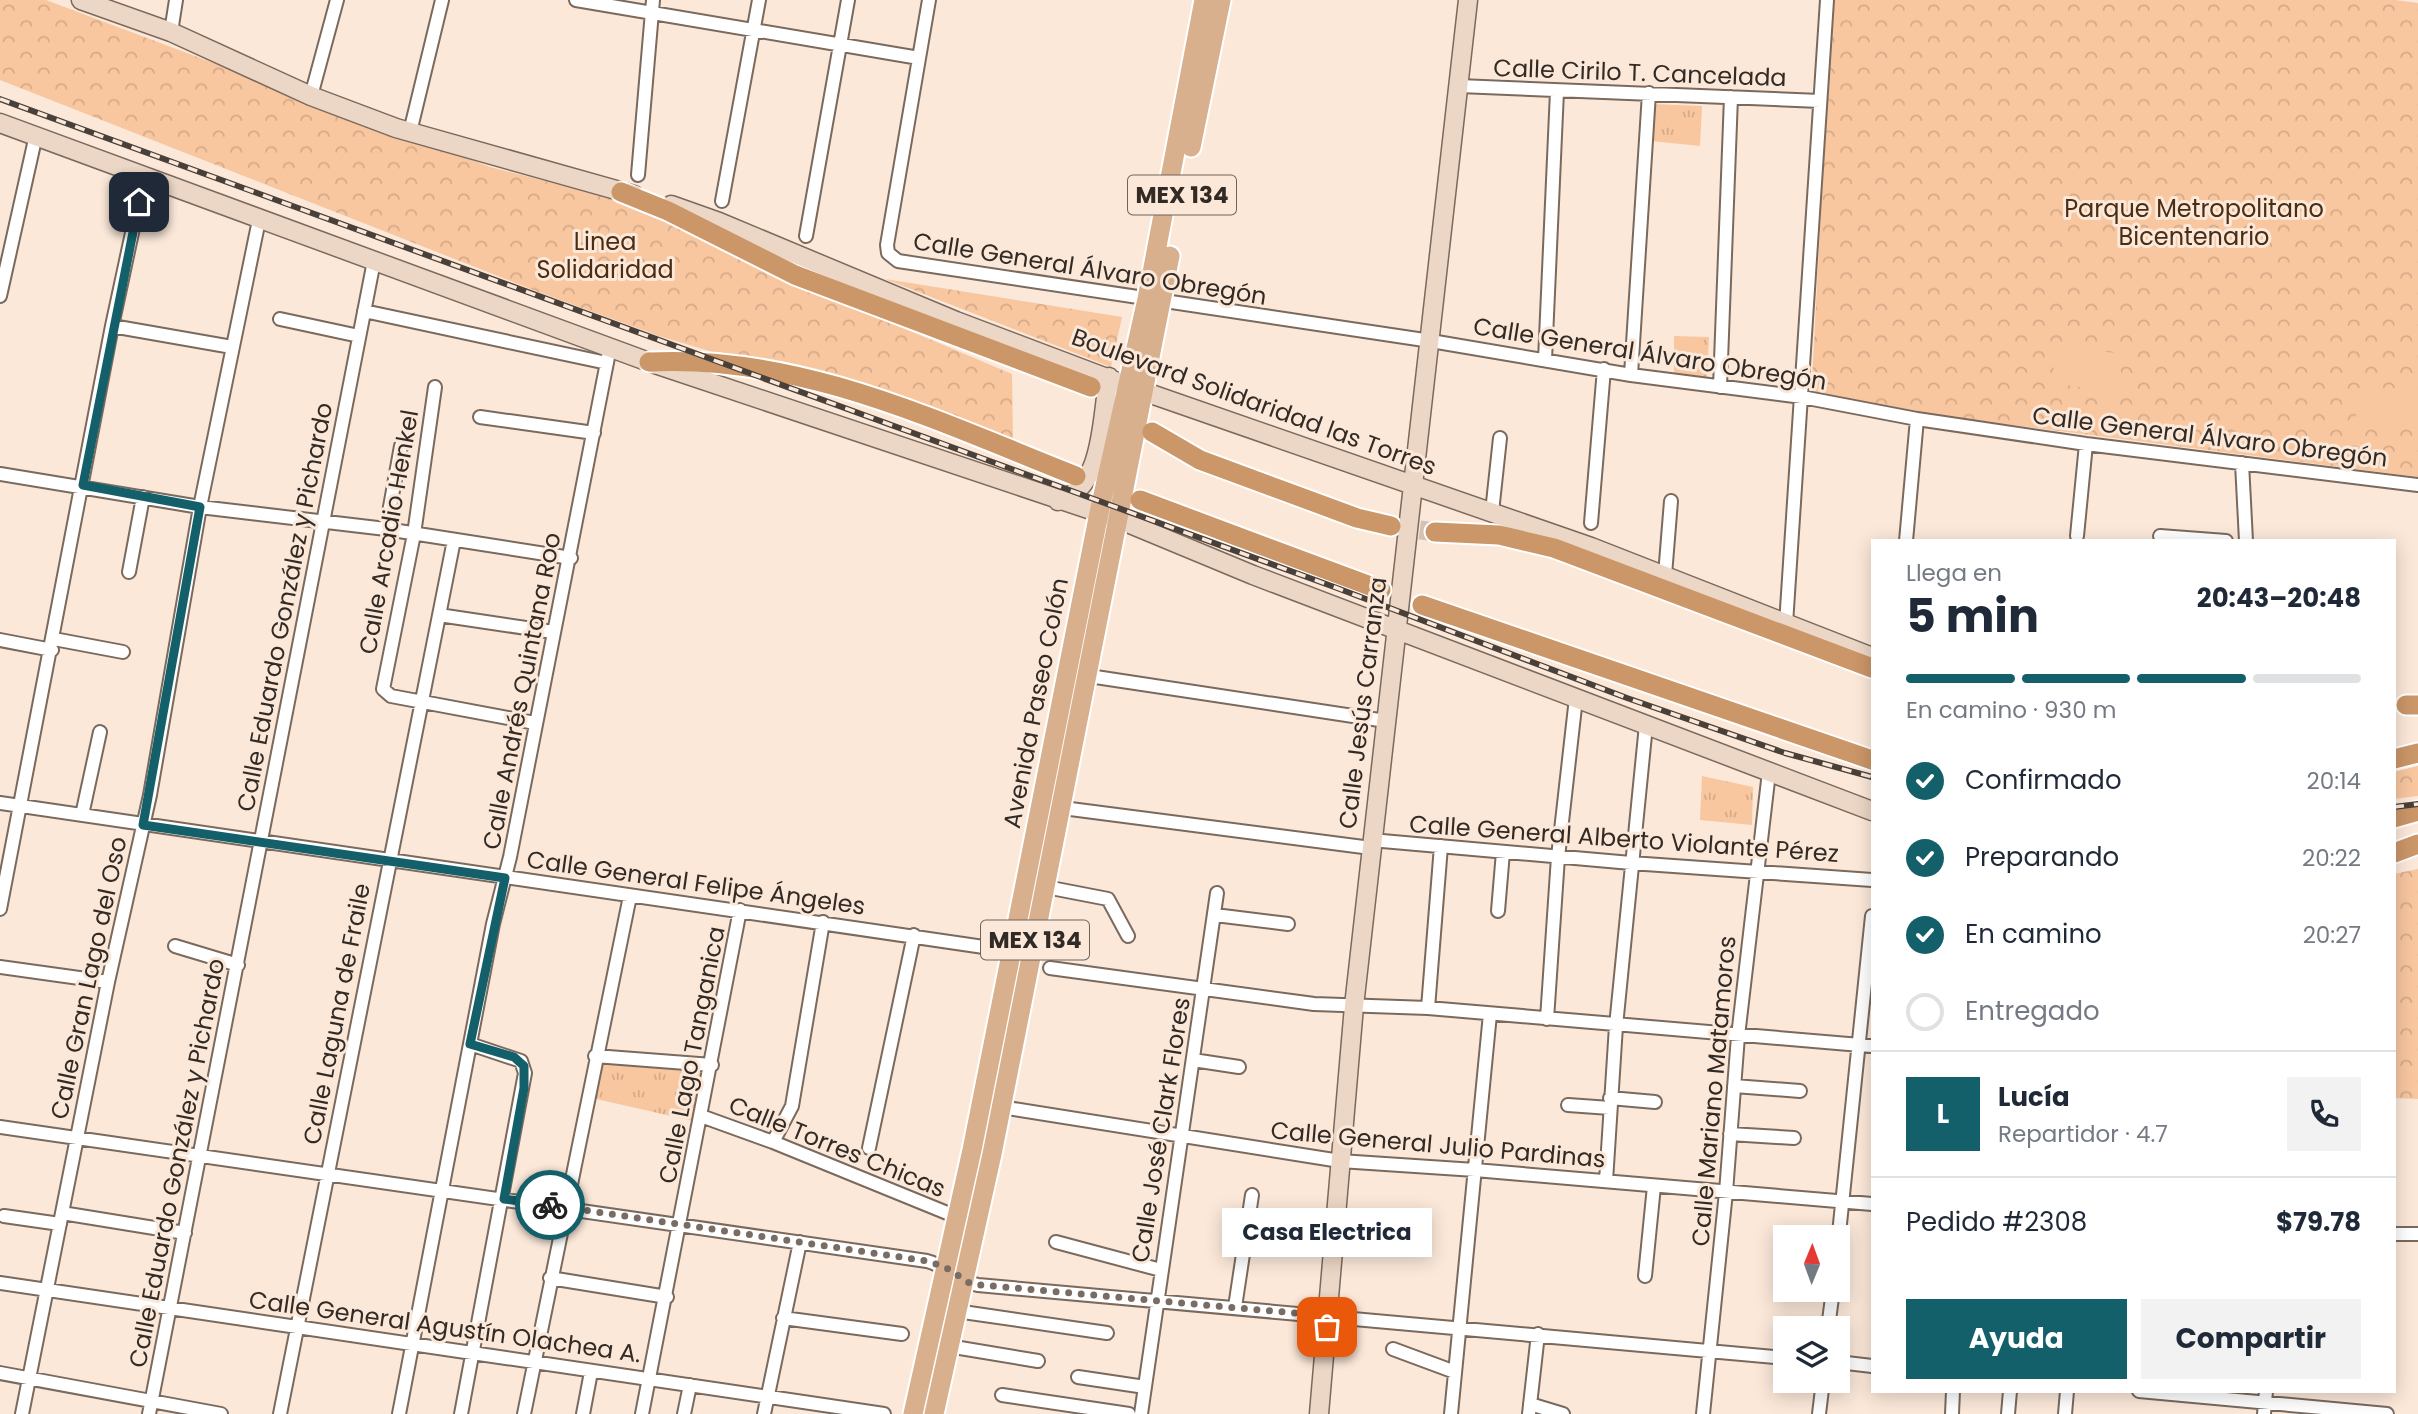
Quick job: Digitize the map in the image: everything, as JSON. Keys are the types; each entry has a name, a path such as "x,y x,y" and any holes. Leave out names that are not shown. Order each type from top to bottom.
{"highway":[{"name":"Boulevard Solidaridad las Torres","path":"621,192 668,211 795,275 1091,387"},
{"path":"649,362 705,362 835,384 1076,476"},
{"path":"1152,432 1200,460 1357,518 1391,526"},
{"path":"1140,500 1381,590"},
{"path":"1435,532 1499,535 1554,548 1871,668"},
{"path":"1422,605 1871,760"},
{"path":"2396,758 2418,753"},
{"path":"2396,817 2418,811"},
{"path":"2396,852 2418,846"}],"main road":[{"name":"Boulevard Solidaridad las Torres","path":"80,0 171,32 312,96 410,132 719,222 956,321 1136,388 1664,575 1871,657"},
{"name":"Avenida Paseo Colón","path":"1185,146 1204,0"},
{"name":"Avenida Paseo Colón","path":"934,1414 992,1154 1089,676 1118,519 1136,388 1185,146 1221,0"},
{"name":"Calle Jesús Carranza","path":"1319,1414 1354,1006 1371,844 1431,341 1468,0"},
{"path":"0,123 374,261 608,355 649,362 1118,519 1396,629 1871,811"},
{"path":"1058,501 1077,493 1092,471 1109,377"},
{"name":"Avenida Paseo Colón","path":"913,1414 972,1150 1099,513 1136,388"},
{"path":"1055,723 1078,727"},
{"path":"972,1150 992,1154"}],"street":[{"path":"171,32 176,0"},
{"path":"312,96 337,0"},
{"path":"410,132 442,0"},
{"path":"576,0 652,6 754,31 919,58 929,0"},
{"path":"722,201 759,0"},
{"path":"806,236 848,0"},
{"path":"1786,624 1827,0"},
{"path":"638,175 652,6"},
{"name":"Calle General Álvaro Obregón","path":"919,58 887,245 891,257 908,264 1431,341 1631,374 1802,397 1917,419 2086,444 2418,485"},
{"name":"Calle Cirilo T. Cancelada","path":"1459,86 1820,102"},
{"path":"1545,360 1556,91"},
{"path":"1631,374 1649,93"},
{"path":"1720,387 1731,97"},
{"path":"0,296 36,135"},
{"path":"0,909 112,326 144,177"},
{"name":"Calle Gran Lago del Oso","path":"22,1414 108,982 143,825 200,507 259,220"},
{"name":"Calle Eduardo González y Pichardo","path":"150,1408 262,842 321,521 374,261"},
{"path":"364,311 608,355"},
{"path":"280,319 359,336"},
{"path":"112,326 232,347"},
{"name":"Calle Andrés Quintana Roo","path":"399,1414 470,1044 553,632 571,558 608,355"},
{"path":"1591,523 1604,369"},
{"name":"Calle Arcadio Henkel","path":"420,702 386,694 384,684 414,534 435,387"},
{"path":"480,417 594,433"},
{"path":"1906,539 1917,419"},
{"path":"1492,512 1500,438"},
{"path":"2077,536 2086,444"},
{"path":"386,530 401,446"},
{"path":"2242,463 2246,539"},
{"path":"0,474 83,485 200,507 321,521 571,558"},
{"path":"129,572 143,497"},
{"path":"1664,575 1671,500"},
{"path":"2160,536 2200,539"},
{"name":"Calle Laguna de Fraile","path":"280,1414 454,540"},
{"path":"439,615 553,632"},
{"path":"0,640 123,652"},
{"path":"1089,676 1386,721"},
{"path":"1548,1019 1558,857 1576,698"},
{"path":"420,702 536,723"},
{"path":"1606,1181 1616,1026 1646,724"},
{"path":"82,815 100,732"},
{"name":"Calle Mariano Matamoros","path":"1703,1414 1726,1192 1738,1036 1769,772"},
{"name":"Calle General Felipe Ángeles","path":"0,803 1011,951"},
{"name":"Calle General Alberto Violante Pérez","path":"1041,805 1371,844 1441,846 1871,880"},
{"path":"1428,1008 1441,846"},
{"path":"1498,911 1503,852"},
{"path":"1046,887 1108,899 1128,936"},
{"name":"Calle José Clark Flores","path":"1140,1414 1217,893"},
{"path":"524,1414 630,895"},
{"name":"Calle Lago Tanganica","path":"642,1414 667,1297 740,910"},
{"path":"1214,915 1288,924"},
{"path":"773,1142 792,1106 823,922"},
{"path":"1840,1225 1871,926"},
{"path":"869,1148 914,935"},
{"path":"175,946 238,965"},
{"path":"0,967 108,982"},
{"path":"1050,968 1314,1004 1428,1008 1871,1046"},
{"path":"1451,1414 1490,1014"},
{"path":"461,1414 504,1199 525,1073 521,1061 470,1044"},
{"path":"595,1056 712,1065"},
{"path":"1193,1060 1239,1067"},
{"path":"1734,1086 1800,1091"},
{"path":"1568,1105 1656,1102"},
{"name":"Calle General Julio Pardinas","path":"1001,1107 1340,1161 1475,1170 1871,1205"},
{"name":"Calle Torres Chicas","path":"701,1116 773,1142 957,1217"},
{"path":"0,1127 927,1261 945,1267 963,1281 978,1285 1773,1356"},
{"path":"1730,1134 1794,1138"},
{"path":"1646,1276 1654,1186"},
{"path":"1235,1307 1252,1195"},
{"path":"4,1216 61,1219 185,1233"},
{"path":"2396,1234 2418,1234"},
{"path":"764,1414 800,1242"},
{"path":"1056,1242 1161,1270"},
{"path":"550,1278 667,1297"},
{"name":"Calle General Agustín Olachea A.","path":"0,1283 884,1414"},
{"path":"956,1311 1107,1334"},
{"path":"783,1318 902,1335"},
{"path":"1538,1334 1530,1409 1563,1414"},
{"path":"948,1346 1038,1361"},
{"path":"1393,1349 1455,1372"},
{"path":"1850,1363 1871,1366"},
{"path":"583,1414 591,1372"},
{"path":"0,1373 150,1408 222,1414"},
{"path":"1078,1377 1145,1387"},
{"path":"684,1414 690,1385"},
{"path":"1819,1414 1822,1393"},
{"path":"1952,1414 1953,1393"},
{"path":"2008,1414 2010,1393"},
{"path":"2065,1414 2067,1393"},
{"path":"2160,1393 2310,1410 2387,1414"},
{"path":"1002,1395 1129,1414"}],"green space":[{"name":"Linea Solidaridad","path":"0,0 46,0 490,167 623,201 678,225 740,259 1012,374 1013,441 659,336 541,293 0,80"},
{"name":"Parque Metropolitano Bicentenario","path":"1832,0 2395,0 2418,3 2418,477 1811,399"},
{"path":"1651,104 1702,106 1700,146 1651,141"},
{"path":"885,279 1122,317 1111,367"},
{"path":"1674,336 1709,337 1707,378 1674,373"},
{"path":"2056,345 2121,354 2121,393 2052,383"},
{"path":"2357,388 2418,388 2418,423 2356,422"},
{"path":"2418,766 2418,796 2396,799 2396,772"},
{"path":"1702,776 1753,787 1752,825 1700,820"},
{"path":"2418,869 2418,1099 2396,1098 2396,874"},
{"path":"599,1062 701,1072 693,1121 592,1098"}],"tunnel":[{"path":"1391,526 1435,532"}],"railway":[{"path":"0,99 1337,588 1627,698 1785,753 1871,777"},
{"path":"2396,807 2418,804"}],"way so far":[{"path":"550,1205 927,1261 945,1267 971,1284 1328,1316 1327,1327"}],"place":[{"name":"Casa Electrica","path":"1327,1327"}],"route":[{"path":"139,202 112,326 83,485 200,507 143,825 505,878 497,905 470,1044 514,1057 524,1066 524,1088 504,1199 550,1205"}]}
